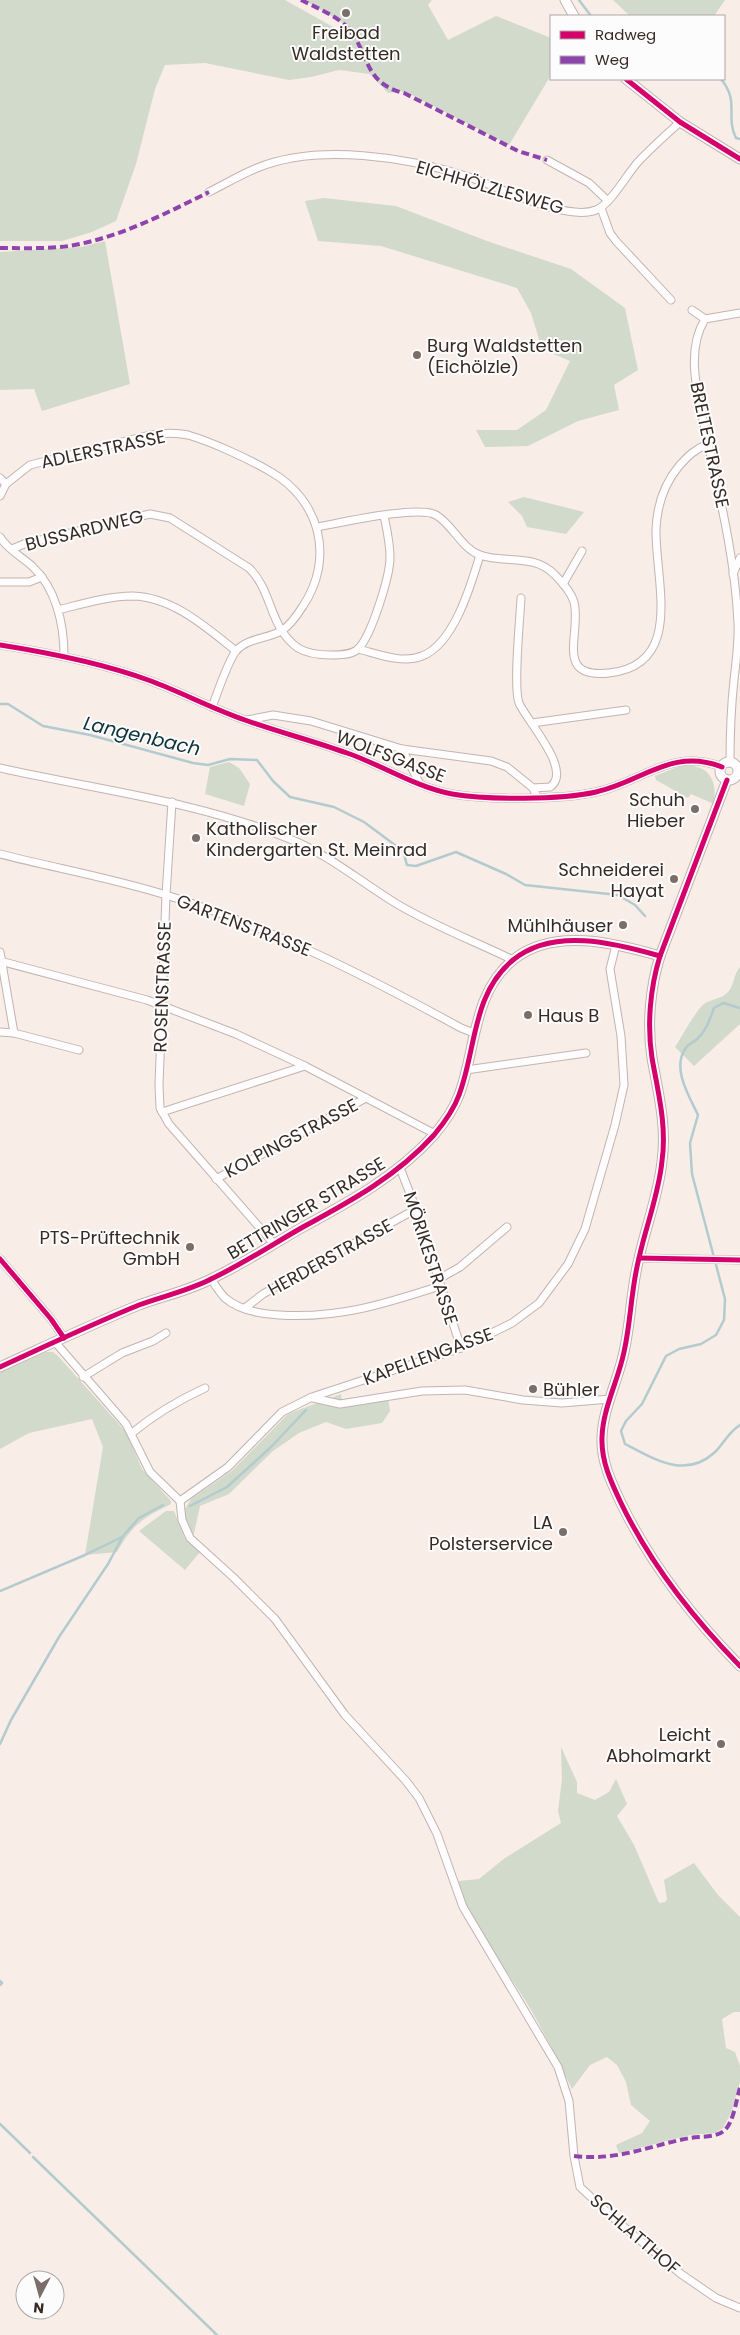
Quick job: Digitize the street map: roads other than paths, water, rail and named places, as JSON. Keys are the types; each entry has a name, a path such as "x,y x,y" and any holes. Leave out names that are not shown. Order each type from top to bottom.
{"street":[{"path":"565,0 573,15"},
{"path":"627,80 680,122 740,159"},
{"path":"670,300 616,241 610,232 601,208 639,161 680,122"},
{"name":"EICHHÖLZLESWEG","path":"209,192 257,168 280,162 310,156 357,155 408,163 467,176 519,197 565,210 590,212 601,208"},
{"path":"547,160 589,183 608,201"},
{"path":"692,310 706,320 740,312"},
{"name":"BREITESTRASSE","path":"706,320 698,332 694,353 699,399 724,508 739,640 737,679 726,765"},
{"name":"ADLERSTRASSE","path":"0,496 6,484 30,465 150,435 166,433 187,435 261,466 286,481 304,500 317,527 320,546 318,569 311,594 298,614 281,631 247,643 236,652"},
{"path":"317,527 419,510 436,515 468,549 480,555 539,562 563,584 574,604 572,646 574,658 579,666 588,673 599,674 632,668 643,661 652,651 658,639 660,607 656,528 661,501 672,474 687,456 697,448 708,444"},
{"path":"0,478 6,484"},
{"name":"BUSSARDWEG","path":"12,549 24,544 150,514 161,515 170,518 253,572 262,583 275,621 281,631"},
{"path":"281,631 299,648 311,653 338,655 350,653 358,649 374,620 389,574 390,557 384,516"},
{"path":"0,538 42,577 58,610 64,641 64,656"},
{"path":"563,584 582,551"},
{"path":"358,649 402,659 422,656 438,646 461,608 480,555"},
{"path":"733,574 740,558"},
{"path":"0,582 28,582 42,577"},
{"path":"58,610 110,598 134,596 156,601 181,611 201,624 236,652 212,707"},
{"path":"521,598 518,700 548,749 557,775 554,785 533,788"},
{"name":"WOLFSGASSE","path":"0,645 64,656 144,679 244,720 349,754 420,784 453,794 537,797 580,795 615,787 661,765 700,760 726,765"},
{"path":"532,723 626,710"},
{"path":"244,720 273,715 311,721 402,749 499,764 533,788 537,797"},
{"path":"402,749 420,784"},
{"path":"726,765 735,765 739,772 736,778 727,780 721,775 726,765"},
{"path":"0,768 172,802 241,820 292,840 333,860 399,905 443,928 513,960"},
{"path":"727,780 660,956 650,1013 650,1038 663,1128 664,1146 662,1163 639,1258 624,1353 610,1400 602,1438 607,1472 629,1520 666,1581 740,1666"},
{"name":"ROSENSTRASSE","path":"162,1112 158,1085 172,802"},
{"name":"GARTENSTRASSE","path":"0,854 166,895 258,928 331,959 461,1028 474,1032"},
{"name":"BETTRINGER STRASSE","path":"0,1367 142,1304 211,1279 357,1198 400,1168 435,1134 459,1096 474,1032 488,992 500,974 513,960 533,948 576,941 616,945 660,956"},
{"name":"KAPELLENGASSE","path":"180,1501 228,1467 282,1412 312,1397 461,1348 512,1323 540,1303 568,1264 585,1229 616,1125 624,1085 621,1036 610,969 616,945"},
{"path":"0,952 14,1033"},
{"path":"1,961 162,1004 236,1034 306,1066 435,1134"},
{"path":"0,1032 14,1033 79,1050"},
{"path":"466,1070 586,1053"},
{"path":"274,1244 169,1124 162,1112 306,1066"},
{"name":"KOLPINGSTRASSE","path":"216,1179 366,1098"},
{"name":"MÖRIKESTRASSE","path":"400,1168 416,1209 461,1348"},
{"name":"HERDERSTRASSE","path":"245,1308 263,1294 416,1209"},
{"path":"211,1279 225,1298 262,1314 328,1316 357,1311 386,1304 439,1283 507,1227"},
{"path":"0,1258 51,1319 64,1338"},
{"path":"639,1258 740,1260"},
{"path":"83,1377 122,1353 153,1341 166,1333"},
{"path":"55,1342 132,1433 150,1472 180,1501"},
{"path":"132,1433 150,1418 181,1399 205,1388"},
{"path":"312,1397 340,1404 422,1391 465,1390 523,1400 562,1403 610,1400"},
{"name":"SCHLATTHOF","path":"180,1501 182,1520 190,1538 275,1619 345,1715 406,1781 419,1798 437,1834 464,1907 558,2067 569,2101 574,2156 580,2186 618,2222 681,2274 716,2298 740,2308"}],"waterway":[{"path":"579,0 590,15"},
{"path":"722,80 730,95 733,130 736,138 740,139"},
{"name":"Langenbach","path":"0,704 8,704 43,726 90,735 193,763 208,765 230,759 257,760 273,781 290,797 334,807 364,822 403,851 407,865 416,866 456,852 506,874 525,885 618,895 635,905 645,916"},
{"path":"740,1008 723,1003 714,1008 703,1032 685,1049 680,1065 683,1082 698,1115 690,1143 692,1174 725,1299 724,1320 716,1335 701,1344 679,1349 666,1356 642,1404 626,1421 621,1431 625,1444 658,1460 681,1466 703,1461 714,1453 740,1425"},
{"path":"190,1506 227,1487 270,1448 306,1410"},
{"path":"0,1744 11,1720 59,1637 108,1564 123,1536 139,1518 163,1505"},
{"path":"0,1591 122,1537"},
{"path":"0,1981 2,1983 0,1985"},
{"path":"0,2124 30,2153"},
{"path":"33,2157 217,2335"}],"place":[{"name":"Freibad Waldstetten","path":"346,13"},
{"name":"Burg Waldstetten (Eichölzle)","path":"417,355"},
{"name":"Schuh Hieber","path":"695,809"},
{"name":"Katholischer Kindergarten St. Meinrad","path":"196,838"},
{"name":"Schneiderei Hayat","path":"674,879"},
{"name":"Mühlhäuser","path":"623,925"},
{"name":"Haus B","path":"528,1015"},
{"name":"PTS-Prüftechnik GmbH","path":"190,1247"},
{"name":"Bühler","path":"533,1389"},
{"name":"LA Polsterservice","path":"563,1532"},
{"name":"Leicht Abholmarkt","path":"721,1744"}]}
